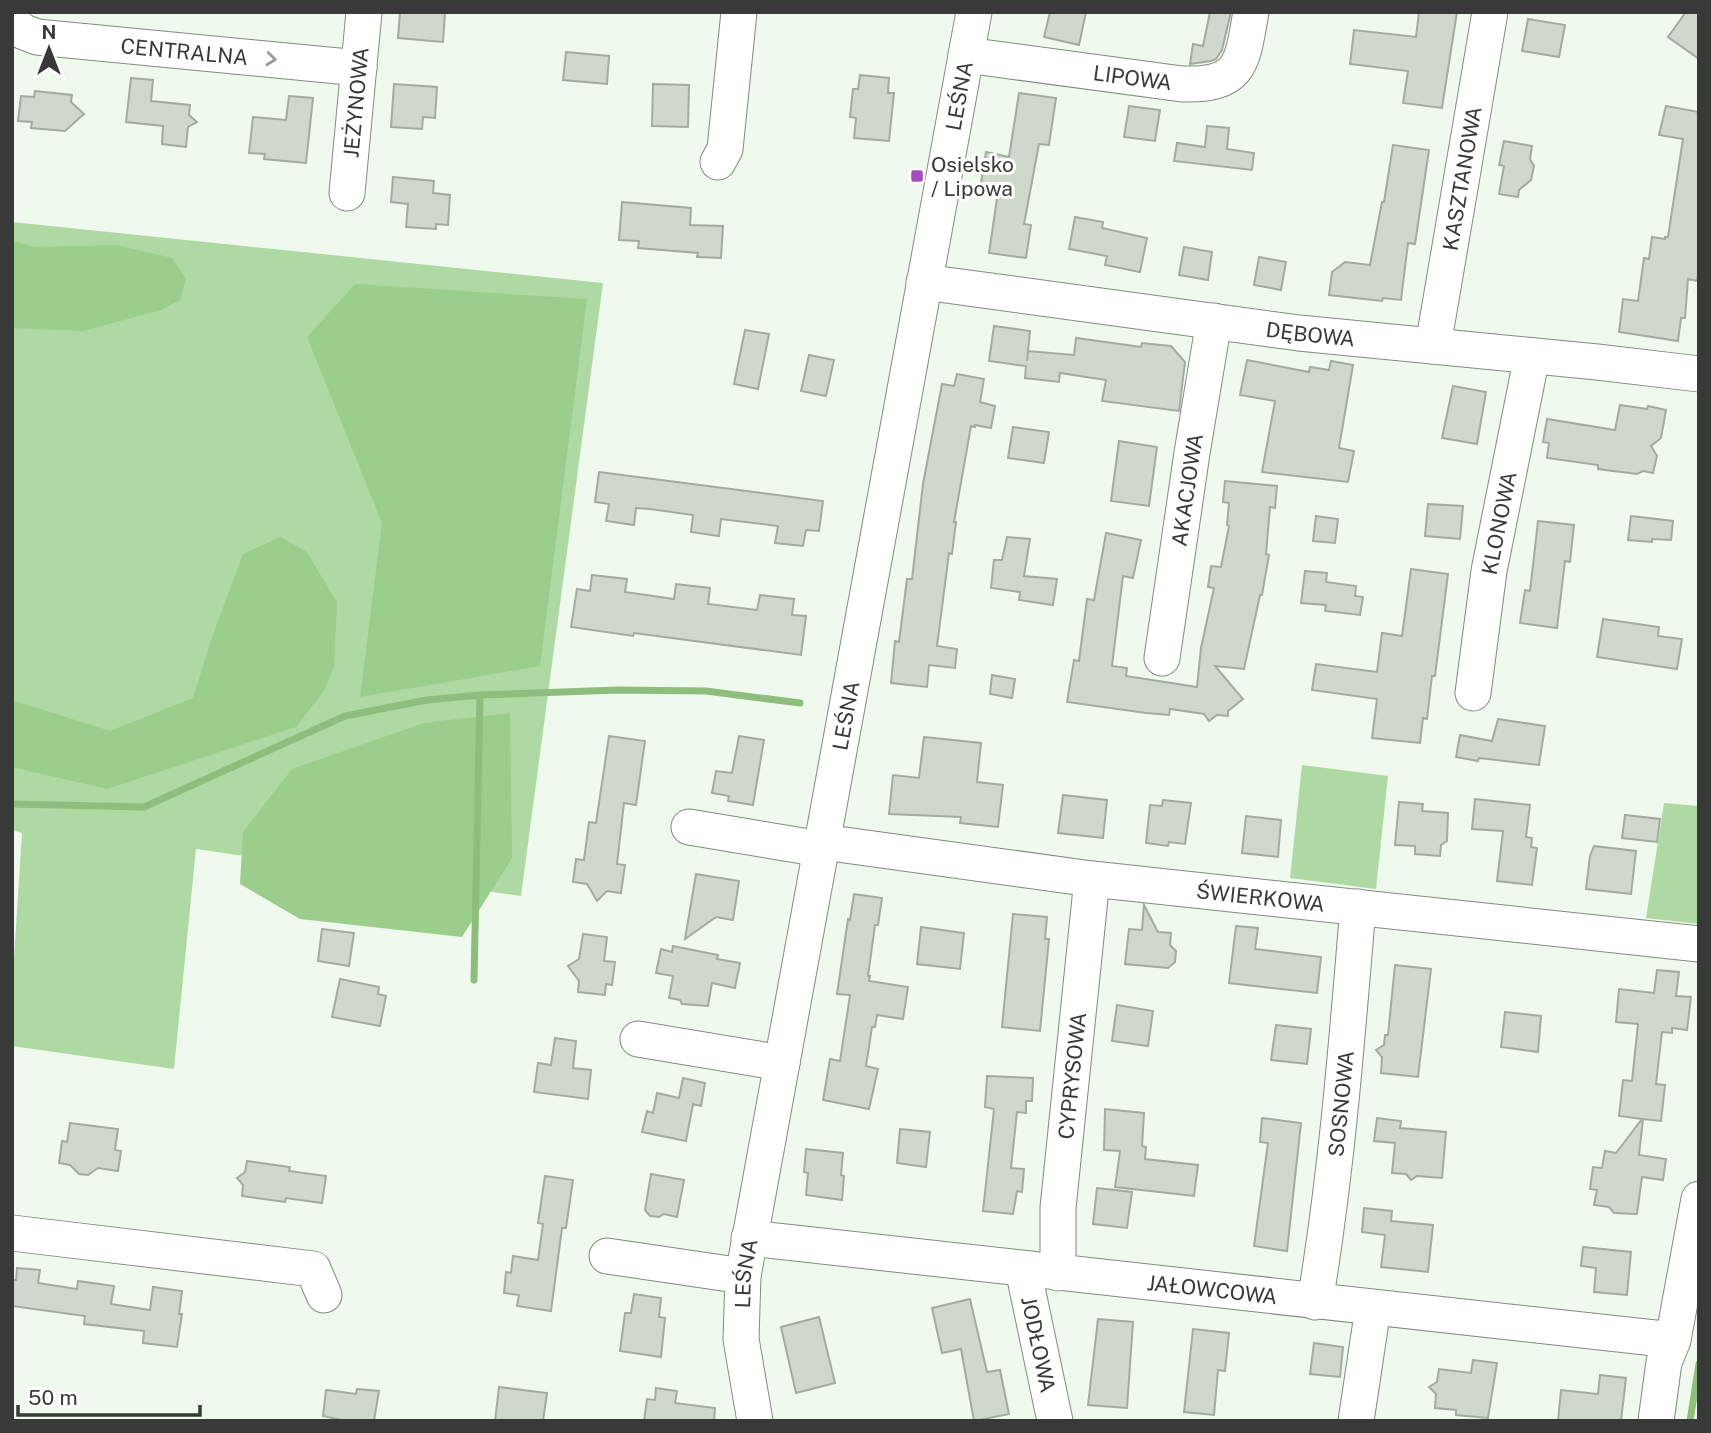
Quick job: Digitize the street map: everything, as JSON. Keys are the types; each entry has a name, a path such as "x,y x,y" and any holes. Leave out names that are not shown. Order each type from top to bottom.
{"street":[{"name":"JEŻYNOWA","path":"347,194 364,12"},
{"path":"718,162 725,149 739,12"},
{"name":"LEŚNA","path":"755,1421 741,1339 743,1276 974,12"},
{"name":"LIPOWA","path":"966,54 1203,85 1218,82 1239,65 1251,12"},
{"name":"KASZTANOWA","path":"1433,346 1490,12"},
{"name":"CENTRALNA","path":"12,23 37,37 359,68"},
{"name":"DĘBOWA","path":"924,282 1299,333 1699,374"},
{"name":"AKACJOWA","path":"1162,658 1214,321"},
{"name":"KLONOWA","path":"1473,693 1489,570 1532,356"},
{"name":"ŚWIERKOWA","path":"689,827 1092,879 1699,944"},
{"name":"CYPRYSOWA","path":"1058,1273 1058,1208 1092,879"},
{"name":"SOSNOWA","path":"1315,1301 1329,1215 1343,1094 1358,907"},
{"path":"638,1040 782,1063"},
{"path":"1656,1421 1664,1362 1673,1340 1699,1199"},
{"path":"12,1233 313,1269 324,1295"},
{"name":"JAŁOWCOWA","path":"749,1238 1673,1340"},
{"path":"607,1256 743,1276"},
{"name":"JODŁOWA","path":"1023,1269 1055,1421"},
{"path":"1356,1421 1373,1308"}],"green space":[{"path":"12,222 603,283 521,896 196,849 174,1069 12,1046 12,989 22,833 12,830"},
{"path":"12,240 33,247 117,245 172,258 186,279 180,300 161,310 83,331 12,328"},
{"path":"355,284 587,299 540,666 360,697 382,523 307,337"},
{"path":"280,537 306,551 337,602 334,667 324,691 296,727 107,789 12,767 12,700 110,731 193,698 243,554"},
{"path":"510,713 512,858 462,937 300,919 240,884 243,832 292,769 424,723"},
{"path":"1302,765 1388,776 1376,889 1290,878"},
{"path":"1664,803 1699,806 1699,924 1646,918"}],"building":[{"path":"400,12 445,12 443,42 398,38"},
{"path":"1050,12 1086,12 1079,45 1044,37"},
{"path":"1210,12 1231,12 1222,50 1216,59 1190,64 1193,44 1203,46"},
{"path":"1419,12 1457,12 1442,108 1403,103 1408,71 1350,64 1354,30 1416,37"},
{"path":"1686,12 1699,12 1699,59 1668,37"},
{"path":"1528,19 1565,25 1559,57 1522,51"},
{"path":"566,52 609,56 607,84 563,80"},
{"path":"860,75 889,78 888,93 894,93 889,141 854,138 856,118 850,117 853,89 858,89"},
{"path":"131,78 153,80 151,101 190,105 189,115 197,122 188,127 186,147 162,144 163,126 126,122"},
{"path":"394,84 437,87 435,118 423,117 422,129 391,127"},
{"path":"653,84 689,85 688,127 652,126"},
{"path":"35,91 72,95 71,102 84,114 65,131 31,128 32,122 18,121 21,96 34,97"},
{"path":"1019,93 1056,98 1049,145 1039,144 1024,224 1031,225 1026,258 989,253 998,192 980,189 986,152 1009,157"},
{"path":"289,96 313,98 306,163 264,159 265,154 249,153 253,117 286,120"},
{"path":"1129,106 1160,110 1155,141 1124,137"},
{"path":"1666,106 1699,112 1699,268 1697,281 1688,279 1685,318 1681,318 1678,341 1619,332 1623,299 1638,301 1644,258 1649,259 1652,237 1668,237 1683,139 1659,135"},
{"path":"1207,126 1229,128 1227,149 1254,153 1252,170 1174,161 1177,143 1205,147"},
{"path":"1504,141 1532,146 1530,159 1534,166 1531,180 1519,190 1518,197 1499,194 1504,166 1499,165"},
{"path":"1393,145 1429,150 1415,244 1408,243 1401,300 1383,298 1382,301 1329,295 1332,272 1345,262 1370,265"},
{"path":"393,177 434,181 433,193 450,195 448,225 436,224 436,229 406,227 408,204 391,202"},
{"path":"622,202 691,208 690,225 723,226 721,258 697,257 698,253 638,248 639,241 619,240"},
{"path":"1075,217 1103,222 1102,228 1147,238 1140,272 1105,265 1107,256 1069,249"},
{"path":"1184,247 1212,252 1208,280 1179,275"},
{"path":"1259,257 1286,262 1281,290 1254,285"},
{"path":"994,326 1030,331 1028,351 1074,355 1076,338 1141,347 1142,343 1171,346 1185,362 1179,411 1102,401 1106,380 1060,373 1059,382 1025,378 1026,366 989,361"},
{"path":"745,330 769,334 758,389 734,384"},
{"path":"809,355 834,360 826,396 801,391"},
{"path":"1247,360 1309,372 1310,367 1329,370 1331,361 1353,365 1339,448 1354,451 1348,482 1262,472 1275,401 1240,395"},
{"path":"957,374 984,379 980,402 995,406 991,428 971,426 954,522 952,554 949,553 937,646 957,649 955,668 929,665 927,687 891,683 895,641 899,642 907,579 912,579 923,484 942,384 954,386"},
{"path":"1453,386 1486,392 1477,444 1442,438"},
{"path":"1620,405 1666,410 1661,438 1651,446 1657,456 1653,473 1643,471 1637,474 1598,469 1598,465 1547,458 1549,443 1543,442 1547,419 1615,430"},
{"path":"1013,427 1049,432 1044,463 1008,458"},
{"path":"1119,441 1157,447 1149,506 1111,501"},
{"path":"599,472 823,501 819,531 806,530 803,546 775,543 778,526 721,519 719,536 691,532 693,515 650,509 636,508 634,525 606,521 609,504 595,502"},
{"path":"1225,481 1277,486 1275,508 1270,507 1266,554 1269,555 1262,595 1244,669 1215,666 1243,699 1228,711 1228,716 1217,715 1209,721 1204,714 1170,709 1169,715 1067,702 1074,660 1079,661 1087,599 1094,600 1106,533 1141,540 1133,578 1123,576 1112,666 1127,668 1126,676 1197,687 1201,648 1214,588 1208,587 1211,566 1221,567 1229,526 1229,503 1223,502"},
{"path":"1428,504 1463,506 1460,539 1425,536"},
{"path":"1316,516 1338,519 1335,543 1313,541"},
{"path":"1631,516 1673,521 1671,540 1628,540"},
{"path":"1538,521 1574,525 1570,562 1565,561 1557,628 1520,623 1525,590 1530,591"},
{"path":"1007,537 1030,539 1024,576 1057,579 1053,605 1019,600 1020,592 991,588 994,560 1002,560"},
{"path":"1411,569 1448,574 1435,676 1432,676 1427,719 1423,718 1420,743 1372,738 1377,699 1312,690 1316,664 1377,672 1382,633 1402,636"},
{"path":"1305,571 1327,573 1326,582 1356,586 1355,596 1363,597 1360,615 1325,611 1326,605 1301,603"},
{"path":"592,575 627,579 625,592 674,599 676,584 710,588 708,604 757,610 760,595 794,599 792,615 806,616 801,655 571,627 577,589 590,591"},
{"path":"1603,619 1659,627 1658,636 1682,639 1677,669 1597,657"},
{"path":"992,675 1015,679 1012,698 990,694"},
{"path":"1498,719 1545,726 1539,765 1456,757 1460,735 1492,741"},
{"path":"609,736 645,741 636,805 624,803 617,864 625,865 621,893 607,891 597,901 587,884 573,882 576,859 584,860 589,822 596,823"},
{"path":"739,736 764,740 753,805 728,801 729,796 712,793 716,771 732,773"},
{"path":"924,737 981,743 977,782 1003,785 998,827 960,823 961,817 889,814 893,775 919,778"},
{"path":"1063,795 1107,800 1103,838 1058,833"},
{"path":"1475,799 1530,805 1526,837 1532,838 1531,847 1537,848 1532,885 1497,881 1503,831 1472,829"},
{"path":"1163,800 1191,803 1185,844 1169,842 1168,846 1146,843 1150,805 1162,806"},
{"path":"1399,802 1423,804 1422,811 1448,813 1447,841 1441,845 1440,856 1415,854 1415,846 1395,845"},
{"path":"1625,815 1660,819 1657,842 1622,838"},
{"path":"1246,816 1281,820 1278,857 1242,853"},
{"path":"1594,846 1636,851 1631,894 1586,889 1590,856"},
{"path":"696,874 739,881 733,920 716,917 685,939"},
{"path":"854,894 882,898 878,925 875,925 869,981 908,987 903,1019 877,1015 875,1027 872,1027 866,1066 878,1069 869,1109 823,1100 830,1059 840,1061 850,995 837,994"},
{"path":"1144,905 1158,932 1171,933 1170,945 1176,951 1175,962 1168,968 1125,964 1129,929 1142,930"},
{"path":"1013,914 1047,917 1045,939 1049,939 1040,1031 1002,1027"},
{"path":"1236,926 1258,928 1255,949 1321,957 1317,993 1229,983"},
{"path":"921,927 964,933 960,969 917,964"},
{"path":"322,929 354,933 349,966 318,961"},
{"path":"583,934 607,937 604,961 615,962 612,985 606,984 605,995 578,992 579,981 568,966 579,959"},
{"path":"673,946 718,955 717,959 740,963 735,988 712,983 708,1006 682,1004 680,1000 669,998 673,976 656,973 661,949 672,952"},
{"path":"1395,965 1431,969 1418,1077 1381,1073 1382,1057 1376,1050 1384,1045 1385,1035 1388,1035"},
{"path":"1657,970 1679,972 1676,996 1691,997 1687,1030 1672,1028 1672,1033 1662,1032 1656,1084 1665,1085 1661,1121 1643,1119 1639,1155 1666,1159 1663,1180 1642,1177 1637,1214 1614,1213 1609,1207 1594,1205 1597,1190 1590,1189 1593,1167 1602,1168 1605,1151 1616,1153 1642,1119 1619,1116 1623,1080 1632,1081 1638,1024 1616,1022 1619,989 1654,993"},
{"path":"340,979 379,987 378,994 386,996 380,1026 332,1017"},
{"path":"1117,1005 1153,1011 1148,1046 1112,1041"},
{"path":"1505,1012 1541,1016 1538,1052 1501,1047"},
{"path":"1276,1025 1311,1029 1307,1064 1271,1060"},
{"path":"555,1038 576,1041 573,1068 591,1070 588,1099 534,1092 538,1063 551,1065"},
{"path":"987,1076 1033,1078 1032,1101 1026,1101 1026,1113 1017,1112 1011,1168 1024,1169 1022,1192 1017,1191 1013,1214 983,1211 994,1109 985,1107"},
{"path":"683,1078 705,1083 701,1106 693,1104 686,1141 642,1132 647,1111 653,1113 657,1093 679,1098"},
{"path":"1105,1109 1144,1113 1142,1146 1146,1147 1145,1159 1198,1165 1194,1196 1115,1187 1120,1151 1104,1150"},
{"path":"1262,1118 1301,1123 1287,1251 1254,1246 1268,1143 1260,1142"},
{"path":"1377,1118 1401,1121 1400,1128 1446,1132 1442,1178 1417,1176 1411,1180 1406,1174 1392,1173 1395,1143 1374,1141"},
{"path":"70,1123 118,1129 115,1150 121,1151 118,1171 98,1168 88,1175 79,1174 70,1165 59,1163 62,1141 67,1142"},
{"path":"900,1129 930,1132 926,1167 897,1163"},
{"path":"806,1149 843,1153 842,1200 806,1195"},
{"path":"247,1161 290,1167 289,1171 326,1176 322,1203 286,1198 285,1202 242,1196 243,1185 237,1178 245,1172"},
{"path":"651,1174 684,1180 677,1217 664,1214 659,1217 650,1216 645,1210"},
{"path":"545,1176 573,1180 566,1228 562,1228 551,1311 517,1306 519,1295 504,1293 506,1272 511,1273 513,1256 538,1260 543,1224 538,1223"},
{"path":"1097,1188 1132,1192 1127,1228 1093,1224"},
{"path":"1364,1208 1392,1211 1391,1221 1433,1225 1428,1272 1381,1267 1385,1235 1362,1232"},
{"path":"1583,1247 1631,1252 1627,1295 1594,1292 1596,1268 1581,1266"},
{"path":"17,1268 40,1270 38,1283 77,1289 78,1281 114,1286 111,1304 150,1310 153,1287 182,1291 177,1347 143,1343 144,1331 84,1324 85,1316 12,1306 12,1280 16,1280"},
{"path":"634,1294 661,1298 659,1317 665,1318 661,1357 620,1351 625,1313 631,1313"},
{"path":"970,1299 987,1372 1000,1370 1009,1414 974,1421 961,1349 942,1353 932,1308"},
{"path":"819,1317 835,1383 796,1393 781,1327"},
{"path":"1098,1319 1133,1322 1127,1408 1088,1405"},
{"path":"1193,1329 1229,1333 1225,1371 1218,1370 1214,1415 1184,1412"},
{"path":"1314,1343 1343,1347 1340,1377 1310,1374"},
{"path":"1473,1360 1497,1363 1488,1418 1456,1415 1456,1410 1435,1408 1436,1394 1429,1387 1437,1382 1439,1369 1471,1373"},
{"path":"1600,1375 1626,1378 1621,1421 1558,1421 1561,1390 1598,1394"},
{"path":"499,1387 547,1393 543,1421 495,1421"},
{"path":"656,1388 677,1391 675,1403 715,1408 714,1421 644,1421 647,1399 655,1400"},
{"path":"357,1389 379,1391 374,1421 346,1421 323,1416 326,1390 356,1394"}],"waterway":[{"path":"12,804 144,807 345,716 427,700 480,695 617,690 706,691 800,703"},
{"path":"474,980 480,695"},
{"path":"1690,1421 1699,1364"}],"place":[{"name":"Osielsko / Lipowa","path":"917,176"}]}
